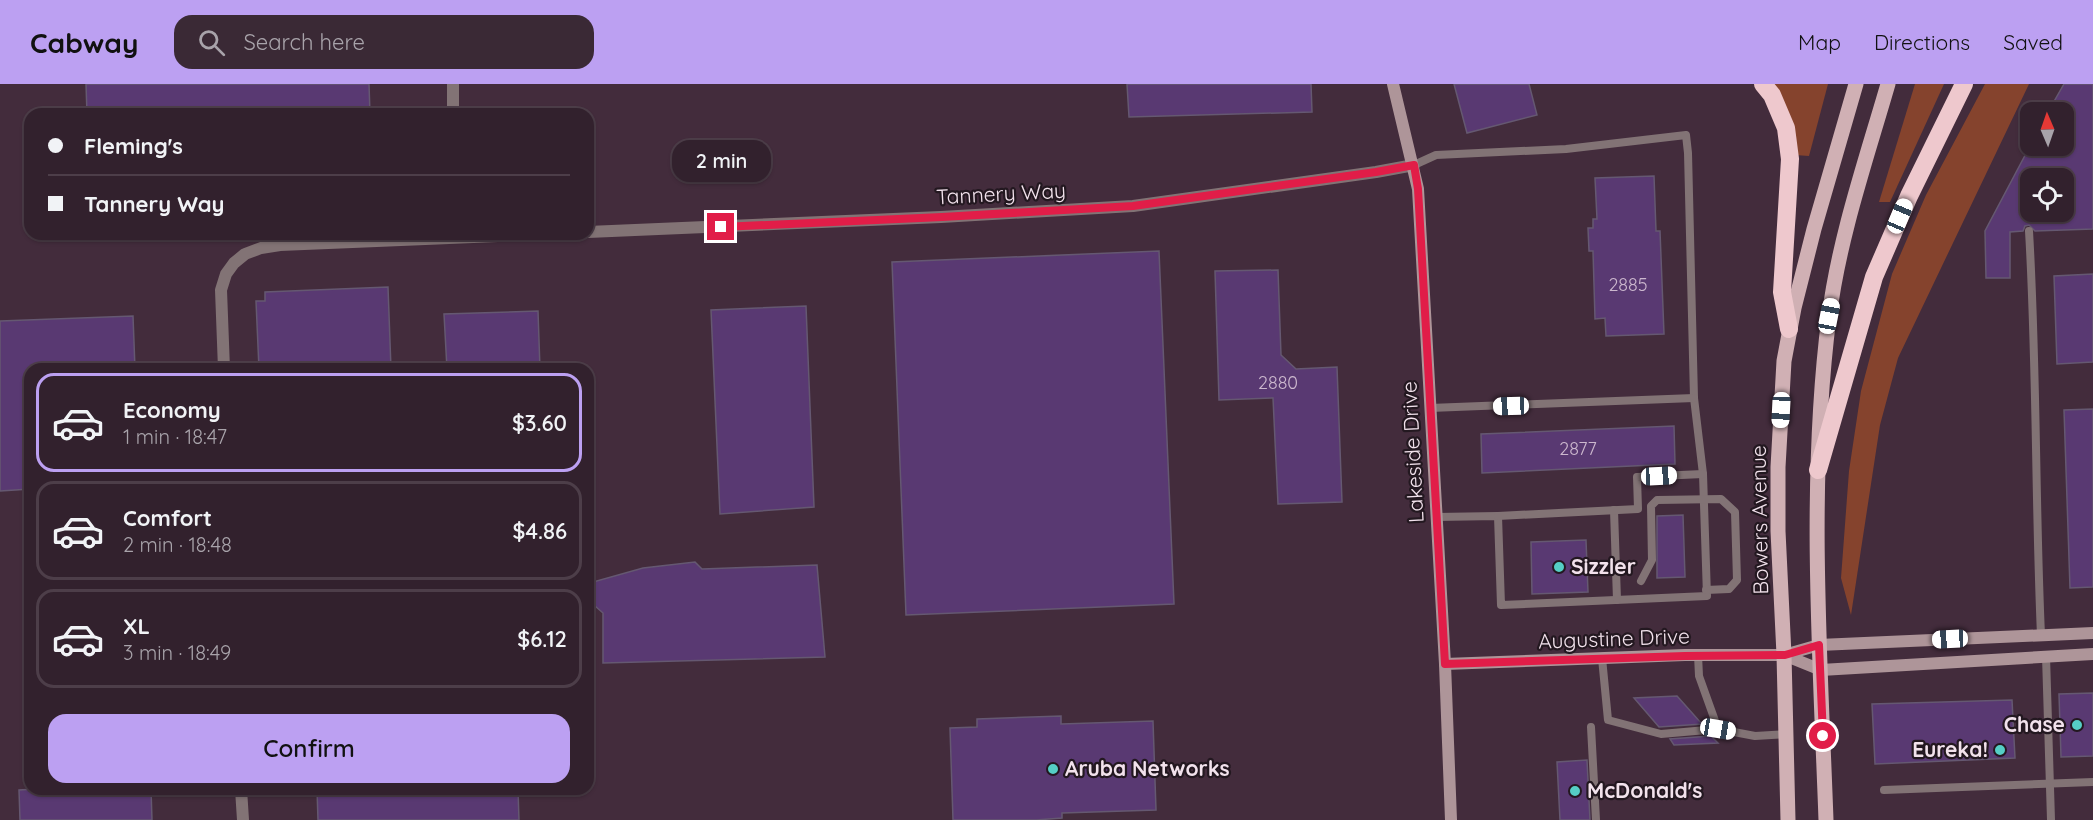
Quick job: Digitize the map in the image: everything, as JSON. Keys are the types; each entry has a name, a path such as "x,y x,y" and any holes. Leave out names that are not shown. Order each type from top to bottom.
{"highway":[{"path":"1763,84 1772,95 1786,128 1790,159 1782,292 1789,329"},
{"path":"1818,470 1874,277 1909,196 1964,84"}],"main road":[{"name":"Bowers Avenue","path":"1788,820 1785,655 1778,531 1778,467 1784,361 1789,329 1814,229 1856,84"},
{"path":"1826,820 1819,645 1818,470 1829,316 1845,233 1888,84"}],"street":[{"path":"453,84 453,108"},
{"name":"Lakeside Drive","path":"1393,84 1418,189 1452,820"},
{"name":"Tannery Way","path":"594,232 942,217 1133,206 1414,165"},
{"path":"224,363 221,290 226,274 245,254 280,245 378,240"},
{"name":"Augustine Drive","path":"1445,664 1698,655 1785,655 1819,645 2093,633"},
{"name":"Augustine Drive","path":"1785,655 1821,670 2093,654"},
{"path":"241,795 243,820"}],"lane":[{"path":"1414,165 1436,155 1566,149 1686,135 1689,153 1694,398 1703,474 1707,596 1501,605 1498,516"},
{"path":"2029,231 2036,358 2036,502 2041,635"},
{"path":"1430,408 1694,398"},
{"path":"1436,517 1638,509 1637,477 1703,474"},
{"path":"1641,581 1652,560 1651,506 1657,500 1721,499 1736,513 1737,580 1729,589 1706,590"},
{"path":"1614,510 1617,600"},
{"path":"1698,655 1698,676 1718,729"},
{"path":"2046,656 2050,820"},
{"path":"1602,658 1608,720 1661,734 1718,729 1755,736 1786,734"},
{"path":"1591,728 1596,820"},
{"path":"1884,790 2093,782"}],"shaded area":[{"path":"1774,84 1828,84 1809,156 1795,155"},
{"path":"1915,84 1944,84 1890,202 1879,202"},
{"path":"1985,84 2029,84 1898,358 1880,425 1851,615 1841,578 1849,471 1861,391 1892,274 1926,195"}],"building":[{"path":"86,84 369,84 370,108 87,108"},
{"path":"1127,84 1311,84 1312,112 1129,117"},
{"path":"1454,84 1529,84 1537,115 1467,133"},
{"path":"2064,84 2093,84 2093,229 2035,231 2029,225 2025,226 2023,231 2010,232 2010,278 1986,278 1985,231 2025,156 2074,156 2074,102 2054,102"},
{"path":"1654,176 1656,231 1660,231 1664,334 1606,336 1605,318 1595,319 1593,251 1589,251 1588,228 1593,228 1593,219 1597,219 1595,178"},
{"path":"1159,251 1174,604 906,615 892,262"},
{"path":"1278,270 1281,355 1296,369 1337,367 1342,502 1278,504 1273,398 1219,400 1215,271"},
{"path":"2093,274 2093,362 2057,364 2054,276"},
{"path":"388,287 391,363 259,363 256,301 265,301 265,292"},
{"path":"806,306 814,507 720,514 711,310"},
{"path":"538,311 540,363 447,363 444,314"},
{"path":"133,316 135,363 24,363 24,489 0,491 0,321"},
{"path":"2093,409 2093,587 2070,588 2064,410"},
{"path":"1674,426 1675,464 1482,473 1481,434"},
{"path":"1683,515 1685,577 1657,578 1657,516"},
{"name":"Sizzler","path":"1586,540 1588,592 1532,594 1531,542"},
{"path":"695,562 702,569 817,565 825,657 603,663 603,613 595,606 594,582 643,568"},
{"name":"Chase","path":"2093,693 2093,756 2061,757 2059,694"},
{"path":"1677,696 1702,724 1659,727 1634,698"},
{"path":"2012,700 2015,758 1875,764 1872,704"},
{"name":"Aruba Networks","path":"1061,716 1061,724 1153,721 1156,810 1062,813 1062,818 1036,820 953,820 950,728 977,727 977,719"},
{"path":"1711,736 1718,743 1674,745 1670,739"},
{"name":"McDonald's","path":"1587,760 1590,820 1560,820 1557,762"},
{"path":"19,790 24,790 24,795 151,795 152,820 20,820"},
{"path":"317,795 518,795 519,820 318,820"}],"place":[{"name":"Sizzler","path":"1559,567"},
{"name":"Chase","path":"2077,725"},
{"name":"Eureka!","path":"2000,750"},
{"name":"Aruba Networks","path":"1053,769"},
{"name":"McDonald's","path":"1575,791"}],"route":[{"path":"721,227 1133,206 1414,165 1418,189 1445,664 1785,655 1819,645 1823,736"}]}
